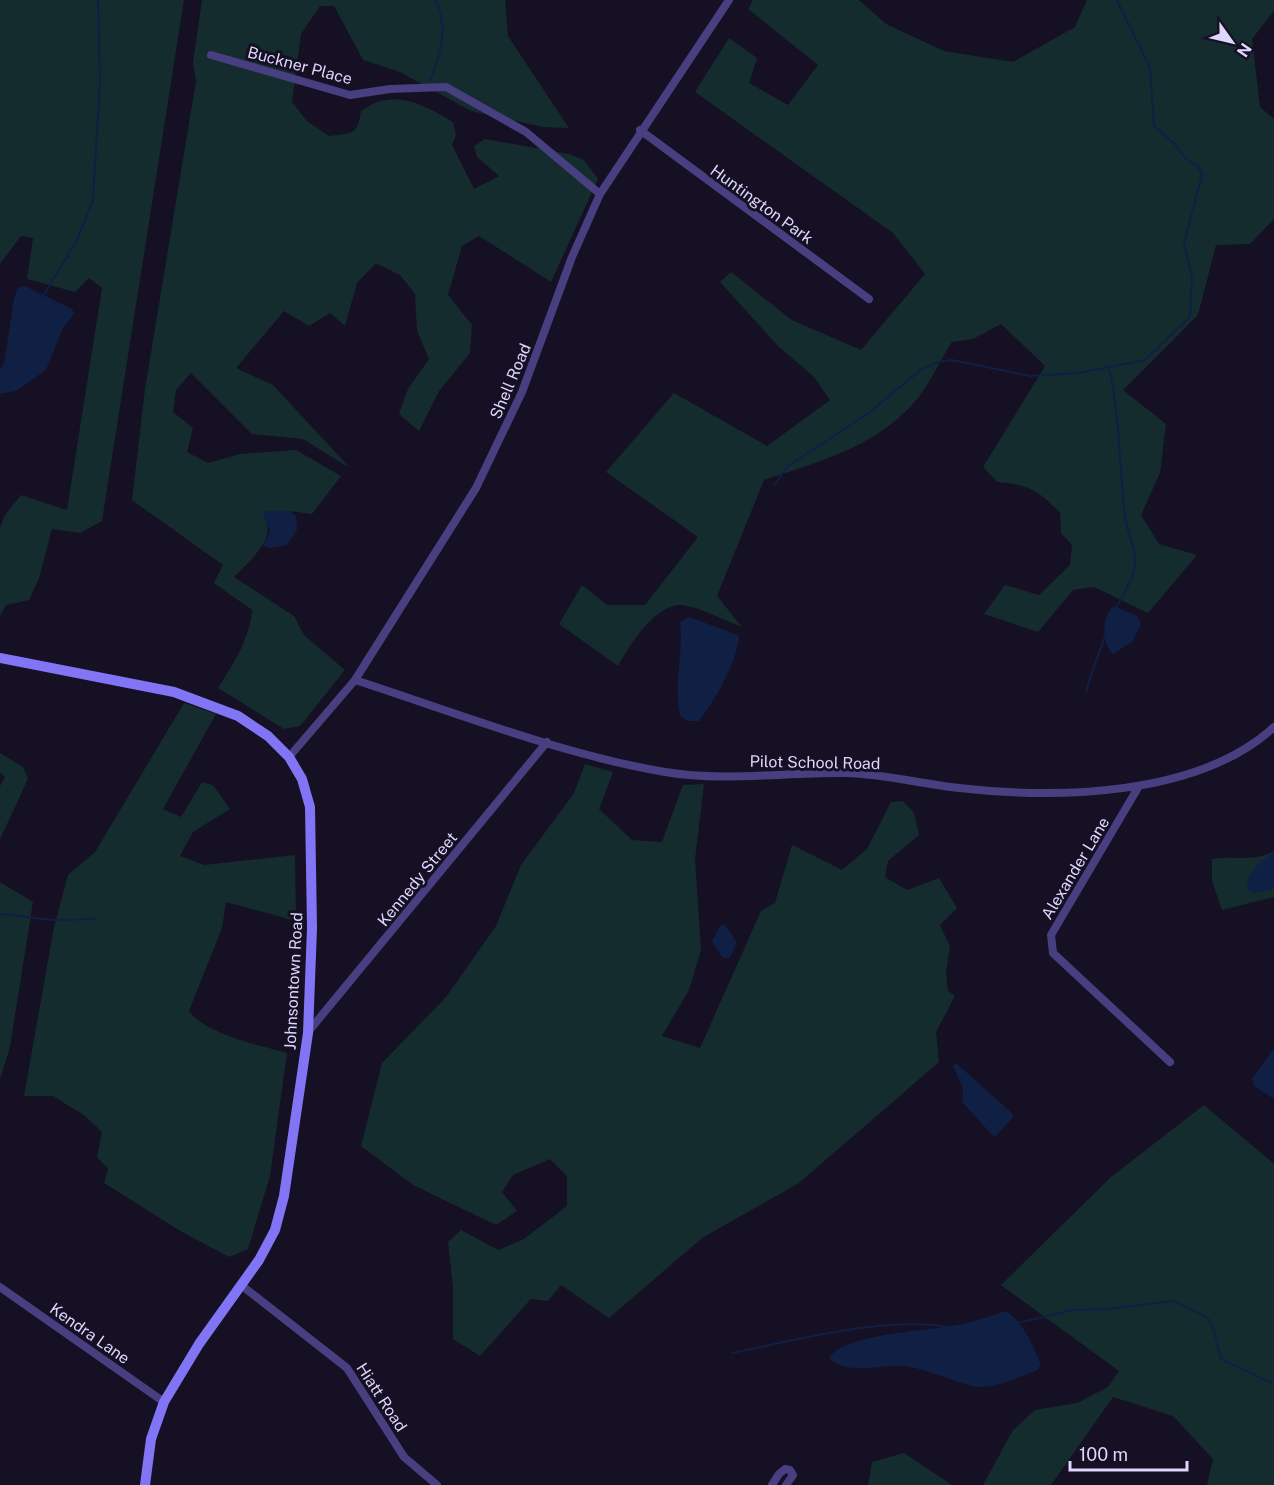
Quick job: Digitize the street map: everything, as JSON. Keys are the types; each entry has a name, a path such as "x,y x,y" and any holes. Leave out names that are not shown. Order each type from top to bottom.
{"street":[{"name":"Shell Road","path":"289,757 355,680 476,488 522,392 572,257 600,194 640,130 729,0"},
{"name":"Buckner Place","path":"211,55 350,95 390,89 446,87 526,132 600,194"},
{"name":"Huntington Park","path":"640,130 869,299"},
{"name":"Johnsontown Road","path":"0,658 139,684 208,703 238,716 258,729 289,757 302,779 310,807 312,918 308,1033 284,1196 268,1245 180,1372 164,1402 151,1439 145,1485"},
{"name":"Pilot School Road","path":"355,680 547,742 627,764 686,774 847,773 957,788 1050,794 1139,786 1206,767 1241,751 1274,728"},
{"name":"Kennedy Street","path":"308,1033 547,742"},
{"name":"Alexander Lane","path":"1139,786 1051,935 1050,943 1053,953 1170,1062"},
{"name":"Hiatt Road","path":"241,1285 347,1368 404,1457 437,1485"},
{"name":"Kendra Lane","path":"0,1287 164,1402"},
{"path":"772,1485 778,1473 785,1469 790,1470 793,1475 786,1485"}],"green space":[{"path":"0,0 184,0 102,521 80,533 52,529 39,578 29,600 6,605 0,616 0,527 5,515 21,495 67,510 102,288 89,278 75,292 27,279 33,238 21,236 0,264"},
{"path":"202,0 505,0 508,36 569,128 543,127 471,111 400,72 363,60 334,6 320,6 301,34 292,102 307,121 329,136 353,132 358,125 361,111 385,100 408,101 430,109 453,122 456,135 452,145 474,189 499,176 477,157 474,146 485,139 569,154 584,160 598,179 551,282 479,236 462,246 448,295 472,325 470,353 439,391 419,431 399,414 408,389 429,359 417,331 415,294 400,275 376,263 357,283 345,326 330,313 309,326 284,311 236,368 273,385 350,468 303,439 252,434 191,373 176,390 173,412 193,428 187,452 208,463 240,454 296,450 341,476 312,514 290,511 264,515 267,524 265,541 234,577 294,616 304,635 345,670 300,726 284,729 218,688 244,641 252,610 214,583 223,565 132,500 145,389 196,81 193,62"},
{"path":"753,0 859,0 886,24 944,51 1013,62 1075,27 1087,0 1274,0 1274,11 1252,39 1260,107 1274,119 1274,219 1250,244 1216,245 1198,315 1123,390 1166,424 1160,473 1141,515 1159,544 1197,555 1148,613 1094,587 1073,590 1038,632 984,614 1005,585 1039,595 1070,565 1072,545 1061,533 1060,513 1046,499 1025,487 997,482 983,467 1045,366 1001,324 973,339 952,342 918,398 897,420 880,432 824,460 764,480 717,596 742,627 695,608 681,605 671,607 662,611 644,628 618,666 559,624 582,585 607,605 645,605 698,537 606,472 674,393 767,446 830,400 814,377 779,347 720,282 731,272 792,320 861,350 925,274 893,233 695,92 729,38 757,58 749,83 788,105 818,65 748,9"},
{"path":"184,703 216,714 163,809 181,817 202,782 213,785 230,809 193,832 180,856 204,865 295,855 296,921 226,902 222,928 189,1011 207,1026 220,1032 287,1053 270,1176 248,1249 229,1257 182,1232 104,1183 108,1169 97,1157 102,1132 85,1116 53,1096 24,1096 54,927 68,875 95,852"},
{"path":"0,753 23,767 28,779 0,839 0,786 5,777 0,773"},
{"path":"585,764 613,772 599,809 632,840 662,842 683,785 704,784 695,859 701,950 689,990 662,1036 700,1048 761,911 775,903 792,845 842,870 867,849 891,802 903,801 914,813 919,835 888,861 885,877 907,890 939,878 957,908 940,925 950,946 946,973 948,991 955,996 936,1032 939,1062 799,1183 702,1238 609,1318 561,1285 548,1301 531,1299 480,1356 453,1339 453,1287 448,1242 461,1230 498,1250 524,1239 567,1206 567,1176 550,1159 513,1175 502,1192 517,1211 496,1225 413,1185 361,1146 382,1063 446,997 496,926 521,865 574,793"},
{"path":"1274,851 1274,897 1222,910 1212,881 1212,859 1259,857"},
{"path":"0,882 33,902 10,1047 0,1079"},
{"path":"1204,1105 1274,1164 1274,1485 1207,1485 1213,1459 1173,1416 1113,1397 1051,1485 983,1485 1013,1430 1035,1410 1077,1403 1108,1387 1119,1371 1001,1285 1111,1177"},
{"path":"904,1453 952,1485 868,1485 872,1462"}],"water":[{"path":"25,286 72,309 74,313 62,330 46,370 16,391 0,394 0,369 4,364 14,298 18,288"},
{"path":"266,511 290,511 296,516 297,530 287,545 271,548 263,546 270,531 263,515"},
{"path":"1114,606 1137,616 1141,624 1132,642 1113,654 1106,643 1104,629 1107,615"},
{"path":"689,617 738,635 739,639 724,682 699,721 687,721 680,715 678,703 680,622"},
{"path":"1274,852 1274,889 1253,893 1248,890 1247,884 1251,873 1259,863"},
{"path":"725,925 737,943 729,959 722,957 712,941 720,926"},
{"path":"1274,1048 1274,1099 1254,1086 1252,1079"},
{"path":"956,1063 1012,1113 1013,1117 996,1136 993,1136 962,1102 963,1088 953,1066"},
{"path":"1006,1311 1023,1328 1041,1365 1038,1370 996,1385 973,1386 905,1366 845,1367 829,1358 852,1343 869,1338 957,1325"}],"waterway":[{"path":"42,298 77,240 93,200 100,81 98,0"},
{"path":"430,80 442,40 442,19 435,0"},
{"path":"775,484 788,466 867,414 922,369 938,362 952,360 1030,376 1078,373 1145,360 1190,317 1192,277 1184,243 1202,175 1198,166 1186,159 1175,144 1154,126 1150,68 1117,0"},
{"path":"1109,367 1113,385 1125,518 1135,557 1133,576 1116,608"},
{"path":"1086,693 1105,636"},
{"path":"0,914 52,920 94,919"},
{"path":"1018,1323 1073,1310 1110,1309 1174,1301 1207,1317 1213,1327 1221,1359 1274,1384"},
{"path":"732,1353 868,1327 923,1324 948,1327"}]}
